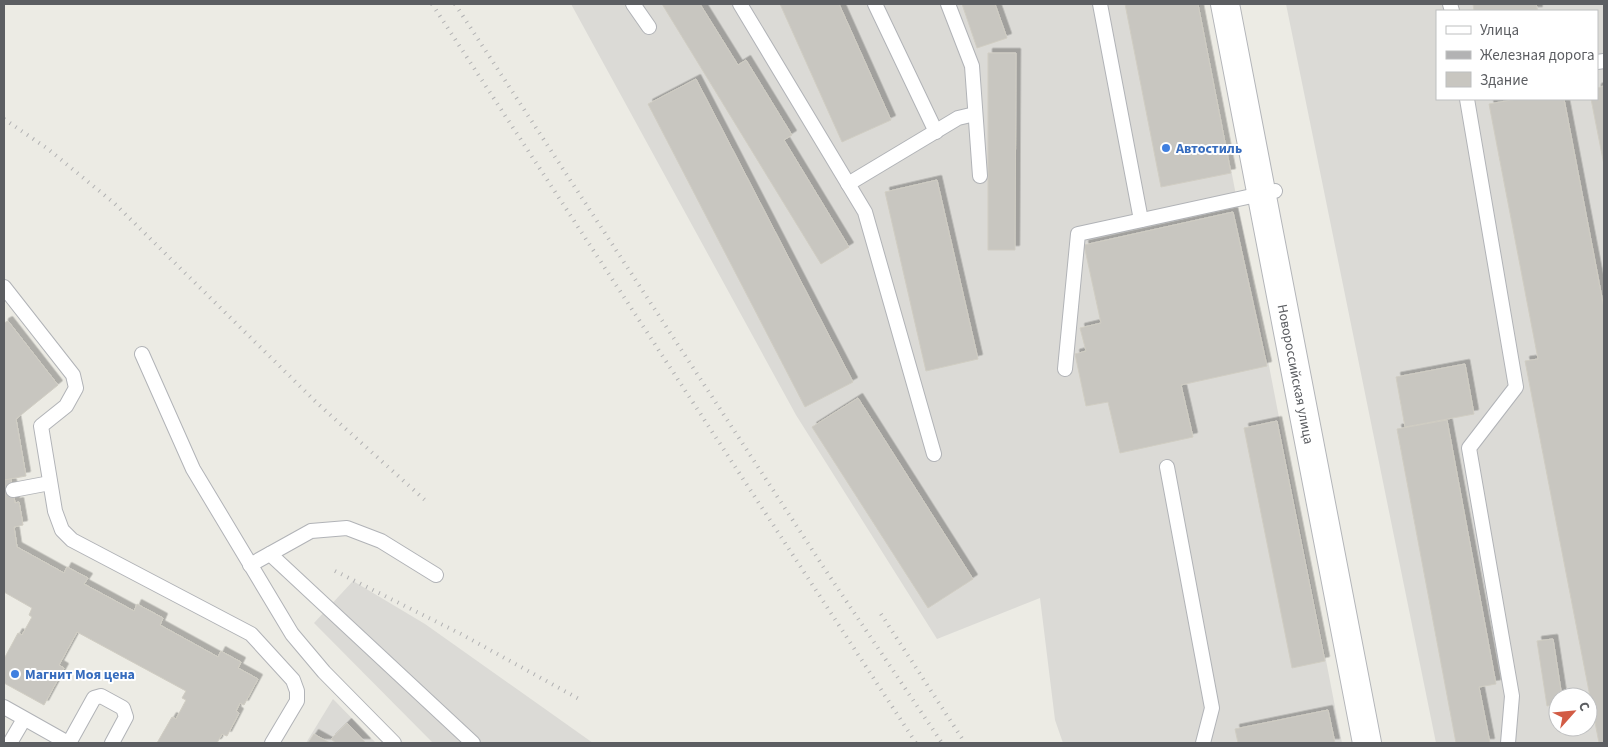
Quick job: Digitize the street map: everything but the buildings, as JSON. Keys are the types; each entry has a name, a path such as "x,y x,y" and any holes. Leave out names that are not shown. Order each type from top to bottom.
{"main road":[{"name":"Новороссийская улица","path":"1225,4 1268,193 1362,678 1381,743"},
{"name":"Новороссийская улица","path":"1239,4 1268,193"},
{"name":"Новороссийская улица","path":"1362,678 1367,743"}],"lane":[{"path":"633,4 649,26"},
{"path":"740,4 865,212 934,454"},
{"path":"875,4 936,132"},
{"path":"948,4 972,66 980,176"},
{"path":"1100,4 1141,220"},
{"path":"1468,100 1516,387 1469,448 1512,696 1508,743"},
{"path":"848,184 958,118 975,114"},
{"path":"1065,369 1078,234 1268,193"},
{"path":"4,287 73,376 76,388 66,406 41,426 55,510 62,530 72,540 251,634 293,680 297,702 272,743"},
{"path":"142,354 193,469 292,634 324,672 394,743"},
{"path":"1167,467 1212,708 1203,743"},
{"path":"13,490 50,484"},
{"path":"250,565 311,531 347,528 381,541 436,576"},
{"path":"270,554 473,743"},
{"path":"4,707 68,743 94,698 101,696 123,708 126,718 112,743"},
{"path":"10,743 24,718"}],"shaded area":[{"path":"571,4 1199,4 1342,743 1063,743 1055,720 1040,598 937,639 796,415"},
{"path":"1286,4 1604,4 1604,743 1436,743"},
{"path":"353,581 425,624 593,743 433,743 314,623"},
{"path":"333,699 376,743 306,743"}],"railway":[{"path":"432,4 916,743"},
{"path":"455,4 828,574 942,743"},
{"path":"4,119 48,149 114,203 317,403 426,501"},
{"path":"335,571 461,634 579,699"},
{"path":"881,614 965,743"}],"place":[{"name":"Автостиль","path":"1166,148"},
{"name":"Магнит Моя цена","path":"15,674"}]}
